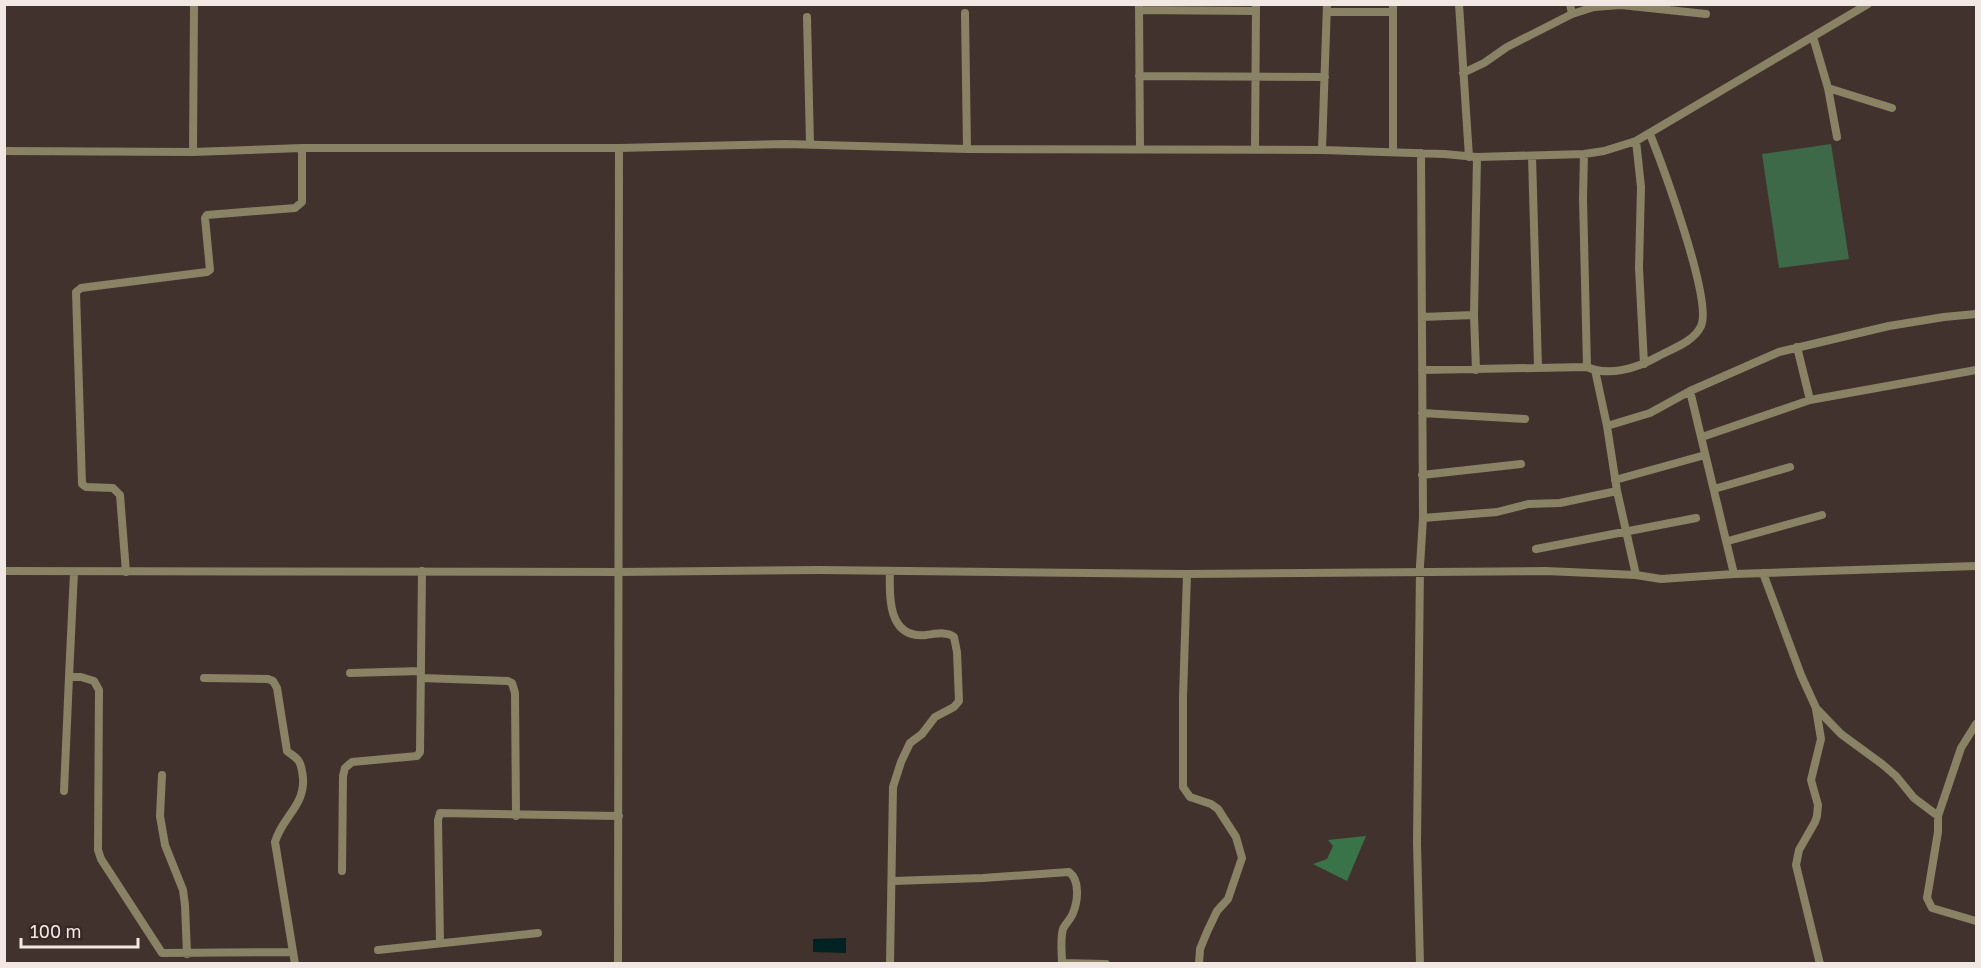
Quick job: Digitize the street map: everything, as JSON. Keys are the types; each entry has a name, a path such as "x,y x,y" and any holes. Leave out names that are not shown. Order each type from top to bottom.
{"street":[{"path":"193,152 194,4"},
{"path":"1459,4 1463,73 1473,157 1476,370"},
{"path":"1570,4 1572,14"},
{"path":"4,151 193,152 302,148 619,148 810,144 967,148 1322,150 1473,157 1584,154 1604,151 1650,134 1868,4"},
{"path":"1463,73 1484,63 1507,47 1572,14 1594,7 1620,5 1706,14"},
{"path":"1140,149 1139,7 1256,8 1255,149"},
{"path":"1322,150 1327,8 1393,8 1393,152"},
{"path":"965,13 967,148"},
{"path":"807,17 810,144"},
{"path":"1813,37 1828,88 1837,137"},
{"path":"1139,76 1325,77"},
{"path":"1828,88 1892,108"},
{"path":"1422,369 1476,370 1538,367 1621,371 1644,364 1690,339 1699,331 1704,315 1702,299 1670,186 1650,134"},
{"path":"1636,141 1641,187 1640,268 1644,364"},
{"path":"126,572 120,495 113,488 86,487 82,484 76,292 81,288 207,272 210,270 207,215 299,206 302,202 302,148"},
{"path":"618,963 620,816 619,148"},
{"path":"1420,153 1423,518 1420,572 1417,843 1420,963"},
{"path":"1584,154 1583,198 1591,368 1607,426 1617,491 1636,575"},
{"path":"1532,156 1538,367"},
{"path":"1607,426 1650,413 1690,391 1779,352 1889,326 1944,316 1977,314"},
{"path":"1422,317 1474,315"},
{"path":"1797,347 1810,400"},
{"path":"1702,437 1810,400 1977,370"},
{"path":"1690,391 1728,541 1734,574"},
{"path":"1422,413 1525,419"},
{"path":"1615,480 1705,455"},
{"path":"1422,475 1521,464"},
{"path":"1714,489 1790,467"},
{"path":"1423,518 1497,512 1528,504 1560,503 1617,491"},
{"path":"1728,541 1822,515"},
{"path":"1536,549 1696,518"},
{"path":"4,571 890,571 1187,574 1546,571 1636,575 1661,579 1734,574 1977,567"},
{"path":"342,871 345,768 352,762 417,756 421,747 422,571"},
{"path":"890,571 890,602 897,621 903,629 920,635 948,633 954,637 959,699 954,707 935,717 922,734 910,743 895,779 892,795 893,881 890,963"},
{"path":"64,791 74,572"},
{"path":"1763,573 1801,675 1816,708 1821,739 1811,783 1817,799 1817,816 1799,849 1796,865 1820,963"},
{"path":"1187,574 1183,787 1190,797 1218,808 1236,837 1242,858 1228,899 1217,911 1200,949 1199,963"},
{"path":"350,673 421,675 512,683 515,693 516,816"},
{"path":"69,677 81,677 94,681 99,690 99,850 101,859 160,952 187,954 293,952"},
{"path":"204,678 268,679 273,681 277,688 287,751 301,764 303,782 302,796 275,842 295,963"},
{"path":"1816,708 1841,734 1882,764 1896,776 1914,798 1938,816"},
{"path":"1977,724 1961,748 1938,816 1938,832 1927,898 1932,908 1977,921"},
{"path":"162,775 160,816 165,845 179,876 184,897 187,954"},
{"path":"440,943 438,816 441,813 620,816"},
{"path":"893,881 1069,872 1076,881 1076,898 1073,915 1064,927 1062,963 1106,963"},
{"path":"378,950 538,933"}],"green space":[{"path":"1831,144 1849,259 1779,268 1762,154"},
{"path":"1366,836 1347,881 1313,864 1327,859 1333,846 1328,840"}],"water":[{"path":"846,938 846,953 813,952 813,939"}]}
